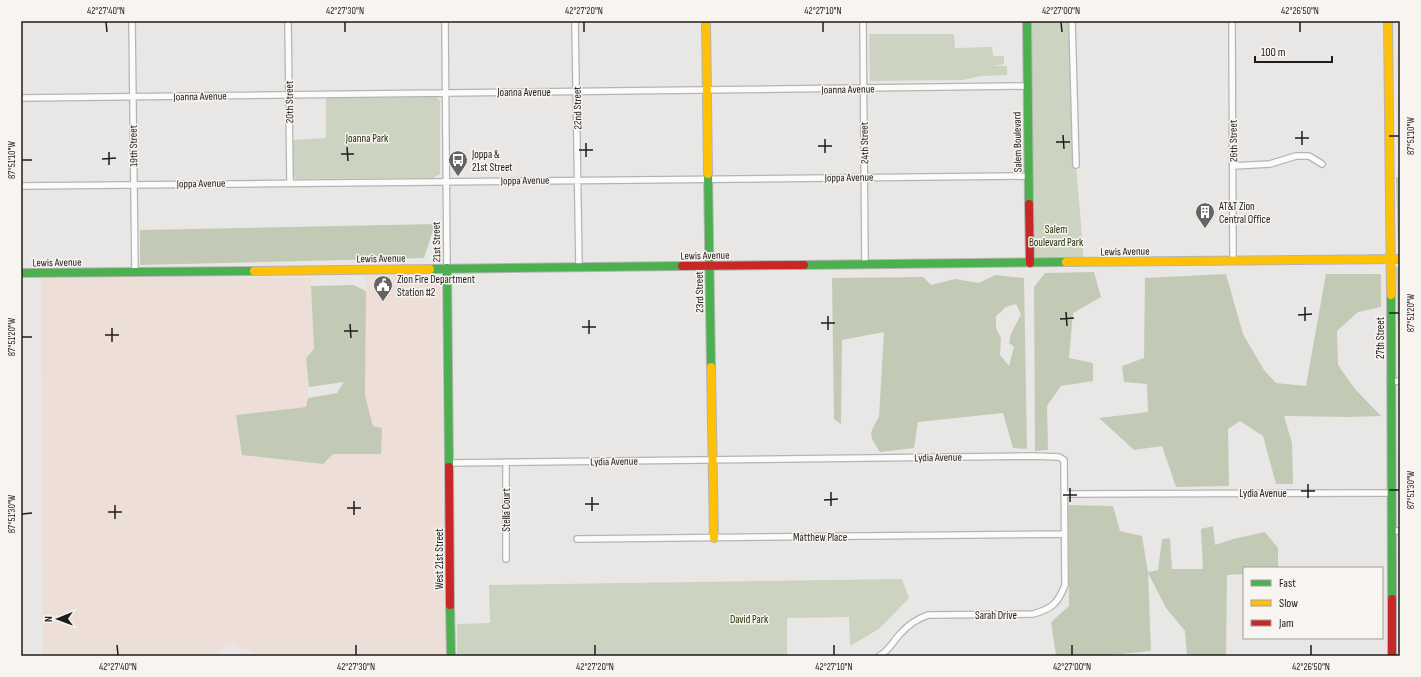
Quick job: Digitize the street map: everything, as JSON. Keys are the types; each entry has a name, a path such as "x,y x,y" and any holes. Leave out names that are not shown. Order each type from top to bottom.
{"street":[{"name":"19th Street","path":"132,21 135,272"},
{"name":"20th Street","path":"288,21 290,182"},
{"name":"21st Street","path":"444,21 450,463"},
{"name":"22nd Street","path":"575,21 579,267"},
{"name":"23rd Street","path":"706,21 714,538"},
{"name":"24th Street","path":"863,21 866,264"},
{"name":"Salem Boulevard","path":"1027,21 1030,263"},
{"path":"1072,21 1076,165"},
{"name":"26th Street","path":"1232,21 1233,261"},
{"name":"27th Street","path":"1388,21 1392,656"},
{"name":"Joanna Avenue","path":"21,98 1028,86"},
{"path":"1233,166 1270,164 1296,156 1309,156 1322,164"},
{"name":"Joppa Avenue","path":"21,186 290,182 1029,176"},
{"name":"Lewis Avenue","path":"21,273 1400,259"},
{"path":"1390,382 1400,382"},
{"name":"Lydia Avenue","path":"450,463 1059,457 1064,460 1064,494 1391,493"},
{"name":"Stella Court","path":"506,462 506,559"},
{"name":"West 21st Street","path":"450,463 451,656"},
{"name":"Sarah Drive","path":"881,656 890,647 900,633 914,621 928,615 1033,614 1044,612 1052,607 1060,598 1065,585 1064,494"},
{"path":"1391,531 1400,531"},
{"name":"Matthew Place","path":"576,539 1064,534"}],"shaded area":[{"path":"365,275 440,275 446,656 259,656 232,643 224,646 218,656 43,656 41,276 313,278 311,286 314,349 306,358 309,387 307,407 236,415 333,454 381,454 365,396"}],"green space":[{"name":"Salem Boulevard Park","path":"1027,21 1072,21 1076,165 1084,262 1030,263"},
{"path":"869,34 954,34 955,48 992,47 993,56 1004,56 1004,64 993,66 1007,66 1007,75 981,76 963,80 870,81"},
{"name":"Joanna Park","path":"437,97 440,101 440,174 433,178 296,179 293,174 293,140 326,138 326,98"},
{"path":"1396,177 1400,177 1400,246 1398,246"},
{"path":"435,224 424,258 140,265 140,230"},
{"path":"1396,267 1400,267 1399,364"},
{"path":"1094,272 1101,297 1073,313 1069,358 1093,363 1093,381 1061,386 1047,406 1048,450 1035,451 1034,287 1045,273"},
{"path":"1226,274 1243,334 1264,370 1276,383 1306,386 1326,274 1381,274 1381,307 1358,312 1337,331 1338,365 1355,389 1381,416 1284,416 1292,443 1293,484 1276,484 1263,436 1240,421 1228,429 1229,486 1176,487 1162,446 1134,450 1099,418 1148,412 1147,384 1124,382 1122,366 1144,358 1145,278"},
{"path":"995,275 1024,278 1027,449 1013,448 1003,413 918,422 914,448 880,452 871,435 879,417 884,332 842,340 841,424 834,419 832,278 923,277 931,285 955,279 979,283","holes":["1016,304 1021,314 1011,334 1009,343 1014,347 1009,366 1000,355 1001,338 996,328 996,316 1006,307"]},
{"path":"354,285 366,291 365,396 373,426 382,428 381,454 333,454 323,464 242,455 236,415 306,407 308,398 337,393 344,382 309,387 306,358 314,349 311,286"},
{"path":"1068,505 1113,506 1120,531 1142,536 1148,572 1158,570 1162,539 1170,538 1172,569 1203,569 1201,529 1213,526 1215,545 1233,539 1265,532 1278,548 1278,567 1243,567 1243,574 1227,575 1226,656 1187,656 1185,631 1166,608 1148,573 1151,651 1102,656 1056,656 1051,622 1069,606"},
{"name":"David Park","path":"902,579 909,598 879,629 850,646 849,617 787,618 787,656 457,656 457,624 490,623 489,585"}],"traffic: fast":[{"path":"1027,21 1029,204"},
{"path":"708,174 711,367"},
{"path":"804,265 1066,262"},
{"path":"430,269 682,266"},
{"path":"447,268 449,467"},
{"path":"21,273 254,271"},
{"path":"1391,295 1392,599"},
{"path":"450,605 451,656"}],"traffic: slow":[{"path":"706,21 708,174"},
{"path":"1388,21 1391,295"},
{"path":"1066,262 1400,259"},
{"path":"254,271 430,269"},
{"path":"711,367 714,538"}],"traffic: jam":[{"path":"1029,204 1030,263"},
{"path":"682,266 804,265"},
{"path":"449,467 450,605"},
{"path":"1392,599 1392,656"}],"place":[{"name":"Joppa & 21st Street","path":"458,177"},
{"name":"AT&T Zion Central Office","path":"1205,229"},
{"name":"Zion Fire Department Station #2","path":"383,302"}]}
